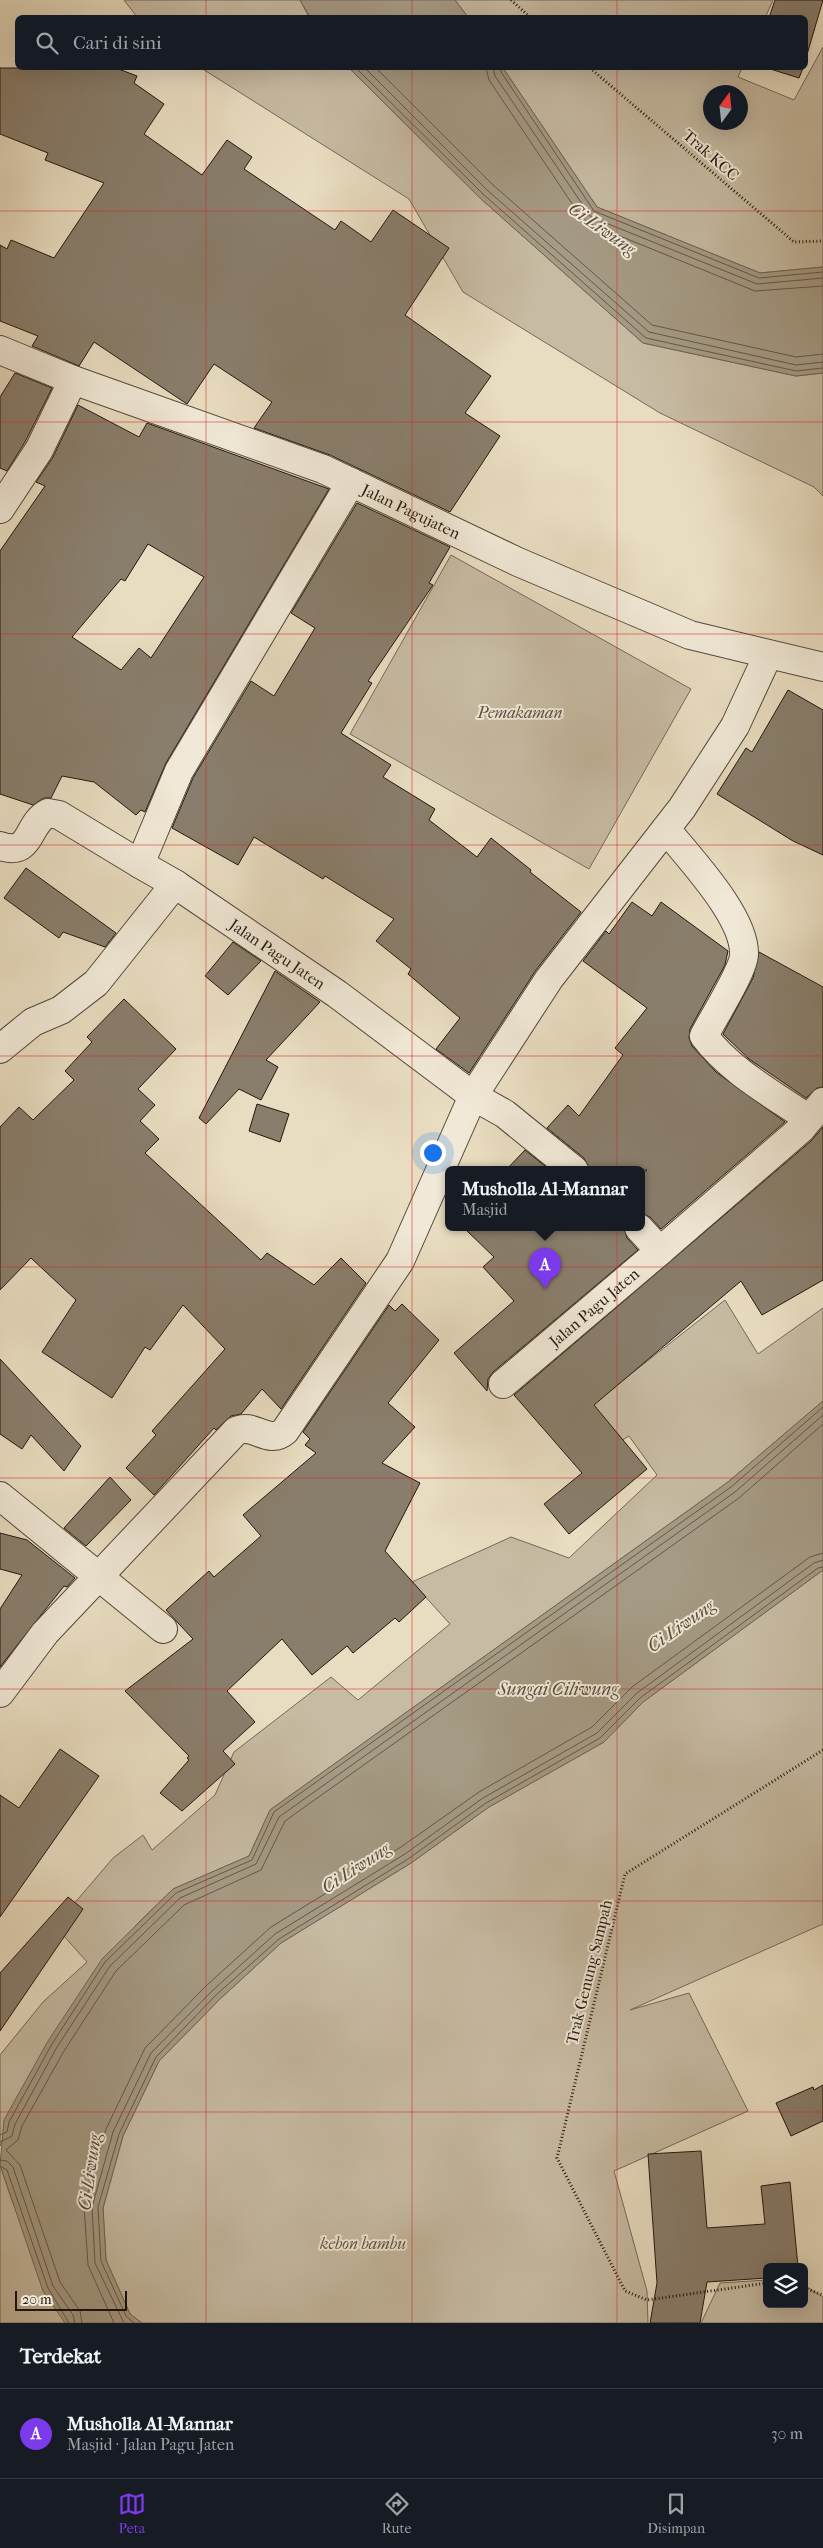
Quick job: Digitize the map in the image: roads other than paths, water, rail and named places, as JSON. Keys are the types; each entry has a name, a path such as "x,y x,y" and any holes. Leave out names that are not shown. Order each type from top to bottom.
{"street":[{"name":"Jalan Pagujaten","path":"0,350 73,380 323,469 518,562 690,635 823,667"},
{"path":"0,509 39,450 73,380"},
{"path":"140,864 179,771 351,482"},
{"path":"0,1693 45,1633 236,1431 248,1428 272,1437 279,1436 285,1431 400,1261 473,1096 549,979 682,808 734,726 768,655"},
{"name":"Jalan Pagu Jaten","path":"0,846 11,850 24,845 41,818 48,813 60,815 175,884 337,994 473,1096 505,1114 569,1166"},
{"path":"666,829 715,890 736,922 744,954 734,983 704,1036 714,1050 753,1080 816,1110"},
{"path":"0,1049 33,1022 61,1010 96,983 175,884"},
{"name":"Jalan Pagu Jaten","path":"503,1384 802,1129 816,1110"},
{"path":"642,1231 660,1251"},
{"path":"0,1496 163,1629"}],"water":[{"path":"300,0 455,0 466,15 309,15"},
{"name":"Ci Liwung","path":"351,70 504,70 597,207 760,273 823,267 823,373 796,376 643,343 480,198"},
{"name":"Sungai Ciliwung","path":"823,1401 823,1570 643,1702 604,1742 489,1807 411,1863 281,1943 220,1999 159,2061 123,2136 103,2208 106,2260 130,2314 142,2323 65,2323 43,2291 0,2165 4,2120 48,2041 102,1959 173,1889 249,1856 270,1810 728,1482"}],"place":[{"name":"Musholla Al-Mannar","path":"545,1289"}],"park label":[{"name":"Pemakaman","path":"520,712"},
{"name":"kebon bambu","path":"363,2243"}]}
